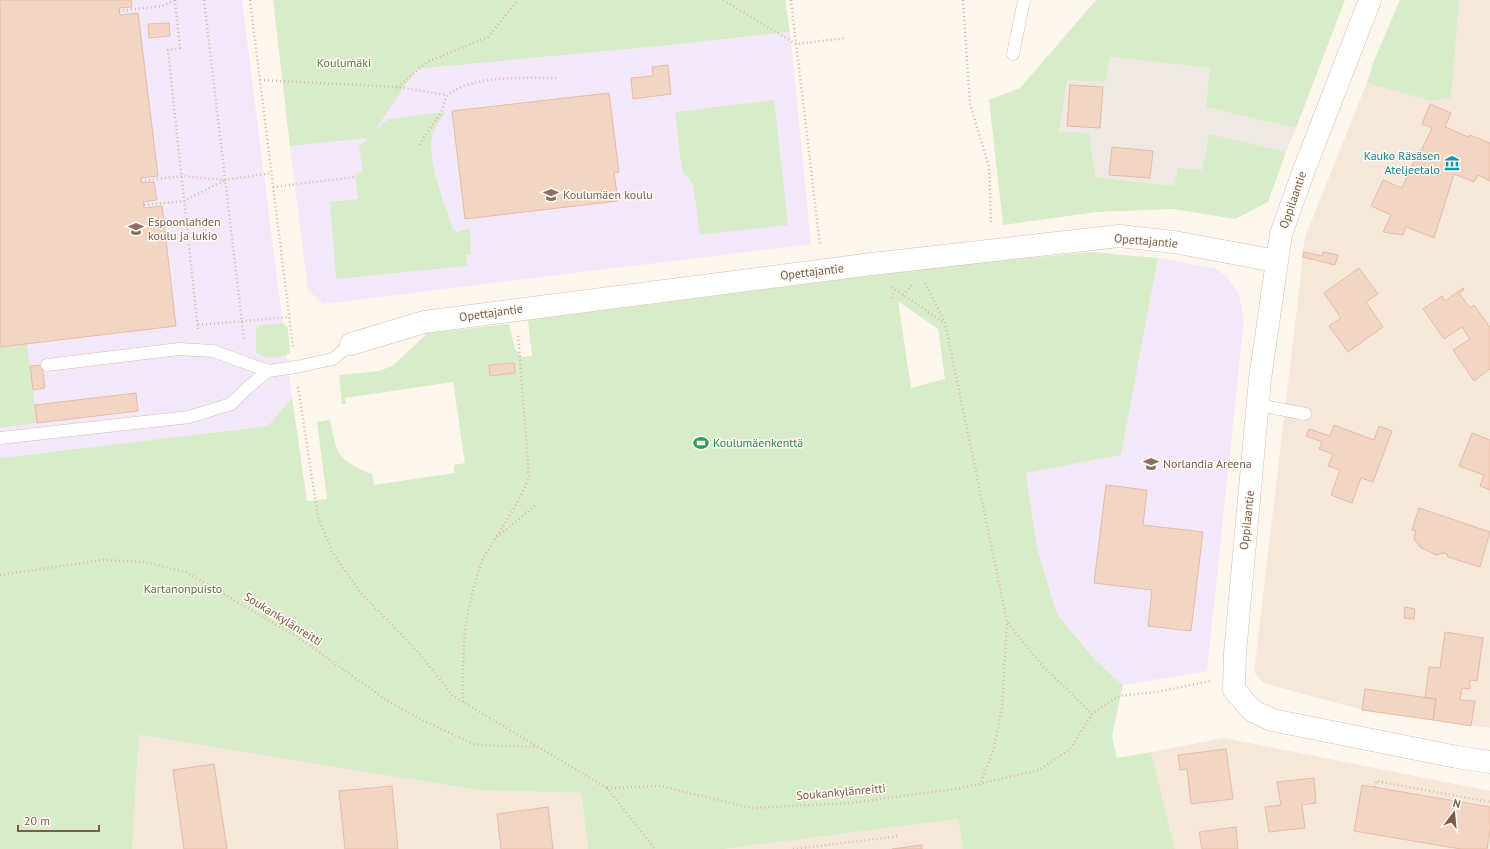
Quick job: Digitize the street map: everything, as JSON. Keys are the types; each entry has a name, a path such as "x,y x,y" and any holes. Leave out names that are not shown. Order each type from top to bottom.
{"street":[{"name":"Oppilaantie","path":"1370,0 1286,218 1276,261 1260,379 1259,405 1245,533 1235,653 1234,690 1253,712 1272,720 1457,757 1490,762"},
{"name":"Opettajantie","path":"351,344 424,322 823,270 1119,236 1174,242 1276,261"}],"lane":[{"path":"1013,54 1024,0"},
{"path":"47,365 179,349 213,351 268,371 333,359 351,344"},
{"path":"0,438 189,417 231,404 246,389 268,371"},
{"path":"1259,405 1305,414"}],"path":[{"path":"119,11 162,6 175,0 180,48 168,50 200,351"},
{"path":"204,0 246,363"},
{"path":"250,0 303,422 318,517 332,552 360,592 419,653 453,696 607,788 655,849"},
{"path":"398,88 427,62 488,37 518,0"},
{"path":"724,0 796,44 846,38"},
{"path":"791,0 823,270"},
{"path":"963,0 970,104 989,167 991,231"},
{"path":"420,145 424,135 441,113 447,96 465,84 499,80 556,78"},
{"path":"260,80 398,88 447,96"},
{"path":"141,181 182,176 225,180 272,173"},
{"path":"273,187 355,178"},
{"path":"144,206 184,201 225,180"},
{"path":"914,259 945,324 1007,622 1002,707 994,748 980,784"},
{"path":"860,266 945,324"},
{"path":"892,298 895,289"},
{"path":"198,326 290,317"},
{"path":"463,702 463,646 466,620 482,562 524,491 529,476 518,339"},
{"path":"495,538 537,504"},
{"name":"Soukankylänreitti","path":"0,575 103,560 144,562 186,572 299,638 389,702 426,722 476,745 540,747"},
{"path":"1007,622 1040,663 1092,714 1119,696 1190,686 1208,682 1213,678"},
{"name":"Soukankylänreitti","path":"607,788 661,786 751,808 851,802 980,784 1039,770 1070,749 1092,714"},
{"path":"1375,787 1376,782 1490,802"},
{"path":"794,849 900,836"}],"shaded area":[{"name":"Espoonlahden koulu ja lukio","path":"0,0 242,0 292,398 268,426 0,458"},
{"path":"1400,0 1490,0 1490,728 1363,710 1263,683 1254,672 1302,265 1301,256 1307,232"},
{"name":"Koulumäen koulu","path":"790,32 811,244 323,304 308,290 290,146 370,137 416,69"},
{"path":"1110,57 1210,68 1207,107 1296,128 1286,152 1209,135 1202,170 1175,186 1096,177 1092,148 1059,132 1067,79 1105,81"},
{"name":"Norlandia Areena","path":"1158,258 1215,268 1227,277 1239,294 1244,320 1207,671 1123,685 1096,661 1057,614 1037,547 1026,473 1121,455"},
{"path":"139,735 476,790 581,793 588,849 132,849"},
{"path":"1224,738 1490,791 1490,849 1175,849 1151,752"},
{"path":"958,819 963,849 724,849"}],"green space":[{"name":"Koulumäki","path":"273,0 785,0 790,32 416,69 374,132 388,119 446,112 438,123 432,136 432,158 434,170 453,229 457,232 470,228 471,254 466,255 467,266 336,279 330,202 358,199 355,173 363,172 359,146 368,138 290,146"},
{"path":"1096,0 1345,0 1296,128 1206,107 1210,68 1110,57 1105,82 1067,80 1059,132 1089,133 1096,177 1174,186 1178,168 1202,170 1209,134 1286,152 1268,202 1235,219 1173,209 1096,212 1003,225 989,100 1020,88"},
{"path":"1400,0 1459,0 1451,98 1432,101 1367,83 1373,63"},
{"path":"774,100 788,225 700,235 693,184 682,171 675,112"},
{"name":"Kartanonpuisto","path":"1092,252 1158,258 1121,455 1026,473 1037,547 1057,614 1096,661 1123,685 1112,736 1117,758 1151,752 1175,849 963,849 958,819 724,849 588,849 581,793 476,790 139,735 132,849 0,849 0,458 268,426 292,398 307,501 327,499 317,422 330,420 337,449 341,455 352,465 372,474 374,485 454,473 454,465 465,463 453,382 345,398 346,404 342,404 339,375 379,371 392,366 428,333 509,324 515,349 522,357 532,356 528,320 945,266","holes":["898,301 938,329 945,379 911,388"]},
{"path":"283,323 288,328 289,354 272,358 259,355 256,352 256,327"},
{"path":"27,344 37,423 0,428 0,347"}],"building":[{"path":"0,0 131,0 132,7 119,8 120,15 138,13 158,176 141,178 141,183 154,182 157,200 143,202 144,208 162,206 176,326 0,347"},
{"path":"169,23 170,36 149,38 148,24"},
{"path":"668,65 671,94 633,99 631,78 653,76 652,67"},
{"path":"1070,85 1103,87 1100,128 1067,126"},
{"path":"609,93 619,172 614,173 618,201 465,219 452,111"},
{"name":"Kauko Räsäsen Ateljeetalo","path":"1430,104 1451,113 1445,127 1468,137 1470,135 1490,143 1490,181 1478,175 1474,182 1454,174 1434,238 1406,227 1403,235 1383,232 1391,215 1371,206 1383,180 1402,188 1419,150 1421,151 1432,128 1422,124"},
{"path":"1112,147 1153,151 1150,178 1109,175"},
{"path":"1304,252 1322,256 1323,252 1338,255 1335,265 1303,257"},
{"path":"1359,268 1378,294 1366,302 1383,327 1348,352 1329,326 1341,318 1324,293"},
{"path":"1463,288 1464,290 1459,293 1470,308 1474,305 1490,327 1490,369 1474,381 1453,350 1470,339 1462,327 1444,339 1423,309 1442,296 1445,301"},
{"path":"514,363 515,373 490,376 489,365"},
{"path":"42,365 45,388 33,390 30,366"},
{"path":"136,393 138,411 37,423 35,405"},
{"path":"1334,425 1374,440 1379,426 1392,431 1373,482 1361,478 1352,503 1331,495 1340,470 1328,466 1333,454 1319,449 1322,442 1306,436 1309,429 1330,436"},
{"path":"1472,433 1490,440 1490,490 1480,486 1484,475 1459,466"},
{"path":"1106,485 1147,490 1143,525 1203,532 1191,631 1148,626 1152,590 1094,583"},
{"path":"1419,508 1490,532 1480,567 1448,557 1447,554 1444,553 1436,555 1420,547 1414,539 1416,531 1412,530"},
{"path":"1405,607 1415,609 1414,619 1404,618"},
{"path":"1445,632 1483,638 1477,681 1470,680 1470,689 1462,688 1460,700 1475,701 1471,726 1433,720 1436,699 1425,698 1429,667 1440,668"},
{"path":"1365,689 1436,699 1433,720 1362,710"},
{"path":"1226,749 1233,799 1191,804 1187,769 1180,770 1178,755"},
{"path":"214,764 227,849 184,849 173,770"},
{"path":"1314,778 1316,803 1302,805 1305,828 1269,832 1265,807 1281,805 1277,782"},
{"path":"1362,785 1490,807 1490,830 1487,849 1461,849 1354,831"},
{"path":"392,786 398,849 345,849 339,791"},
{"path":"548,807 553,849 501,849 497,814"},
{"path":"1236,827 1238,849 1202,849 1199,832"},
{"path":"922,845 922,849 892,849"}],"place":[{"name":"Kauko Räsäsen Ateljeetalo","path":"1452,163"},
{"name":"Koulumäen koulu","path":"551,195"},
{"name":"Espoonlahden koulu ja lukio","path":"136,229"},
{"name":"Koulumäenkenttä","path":"701,443"},
{"name":"Norlandia Areena","path":"1151,464"}]}
